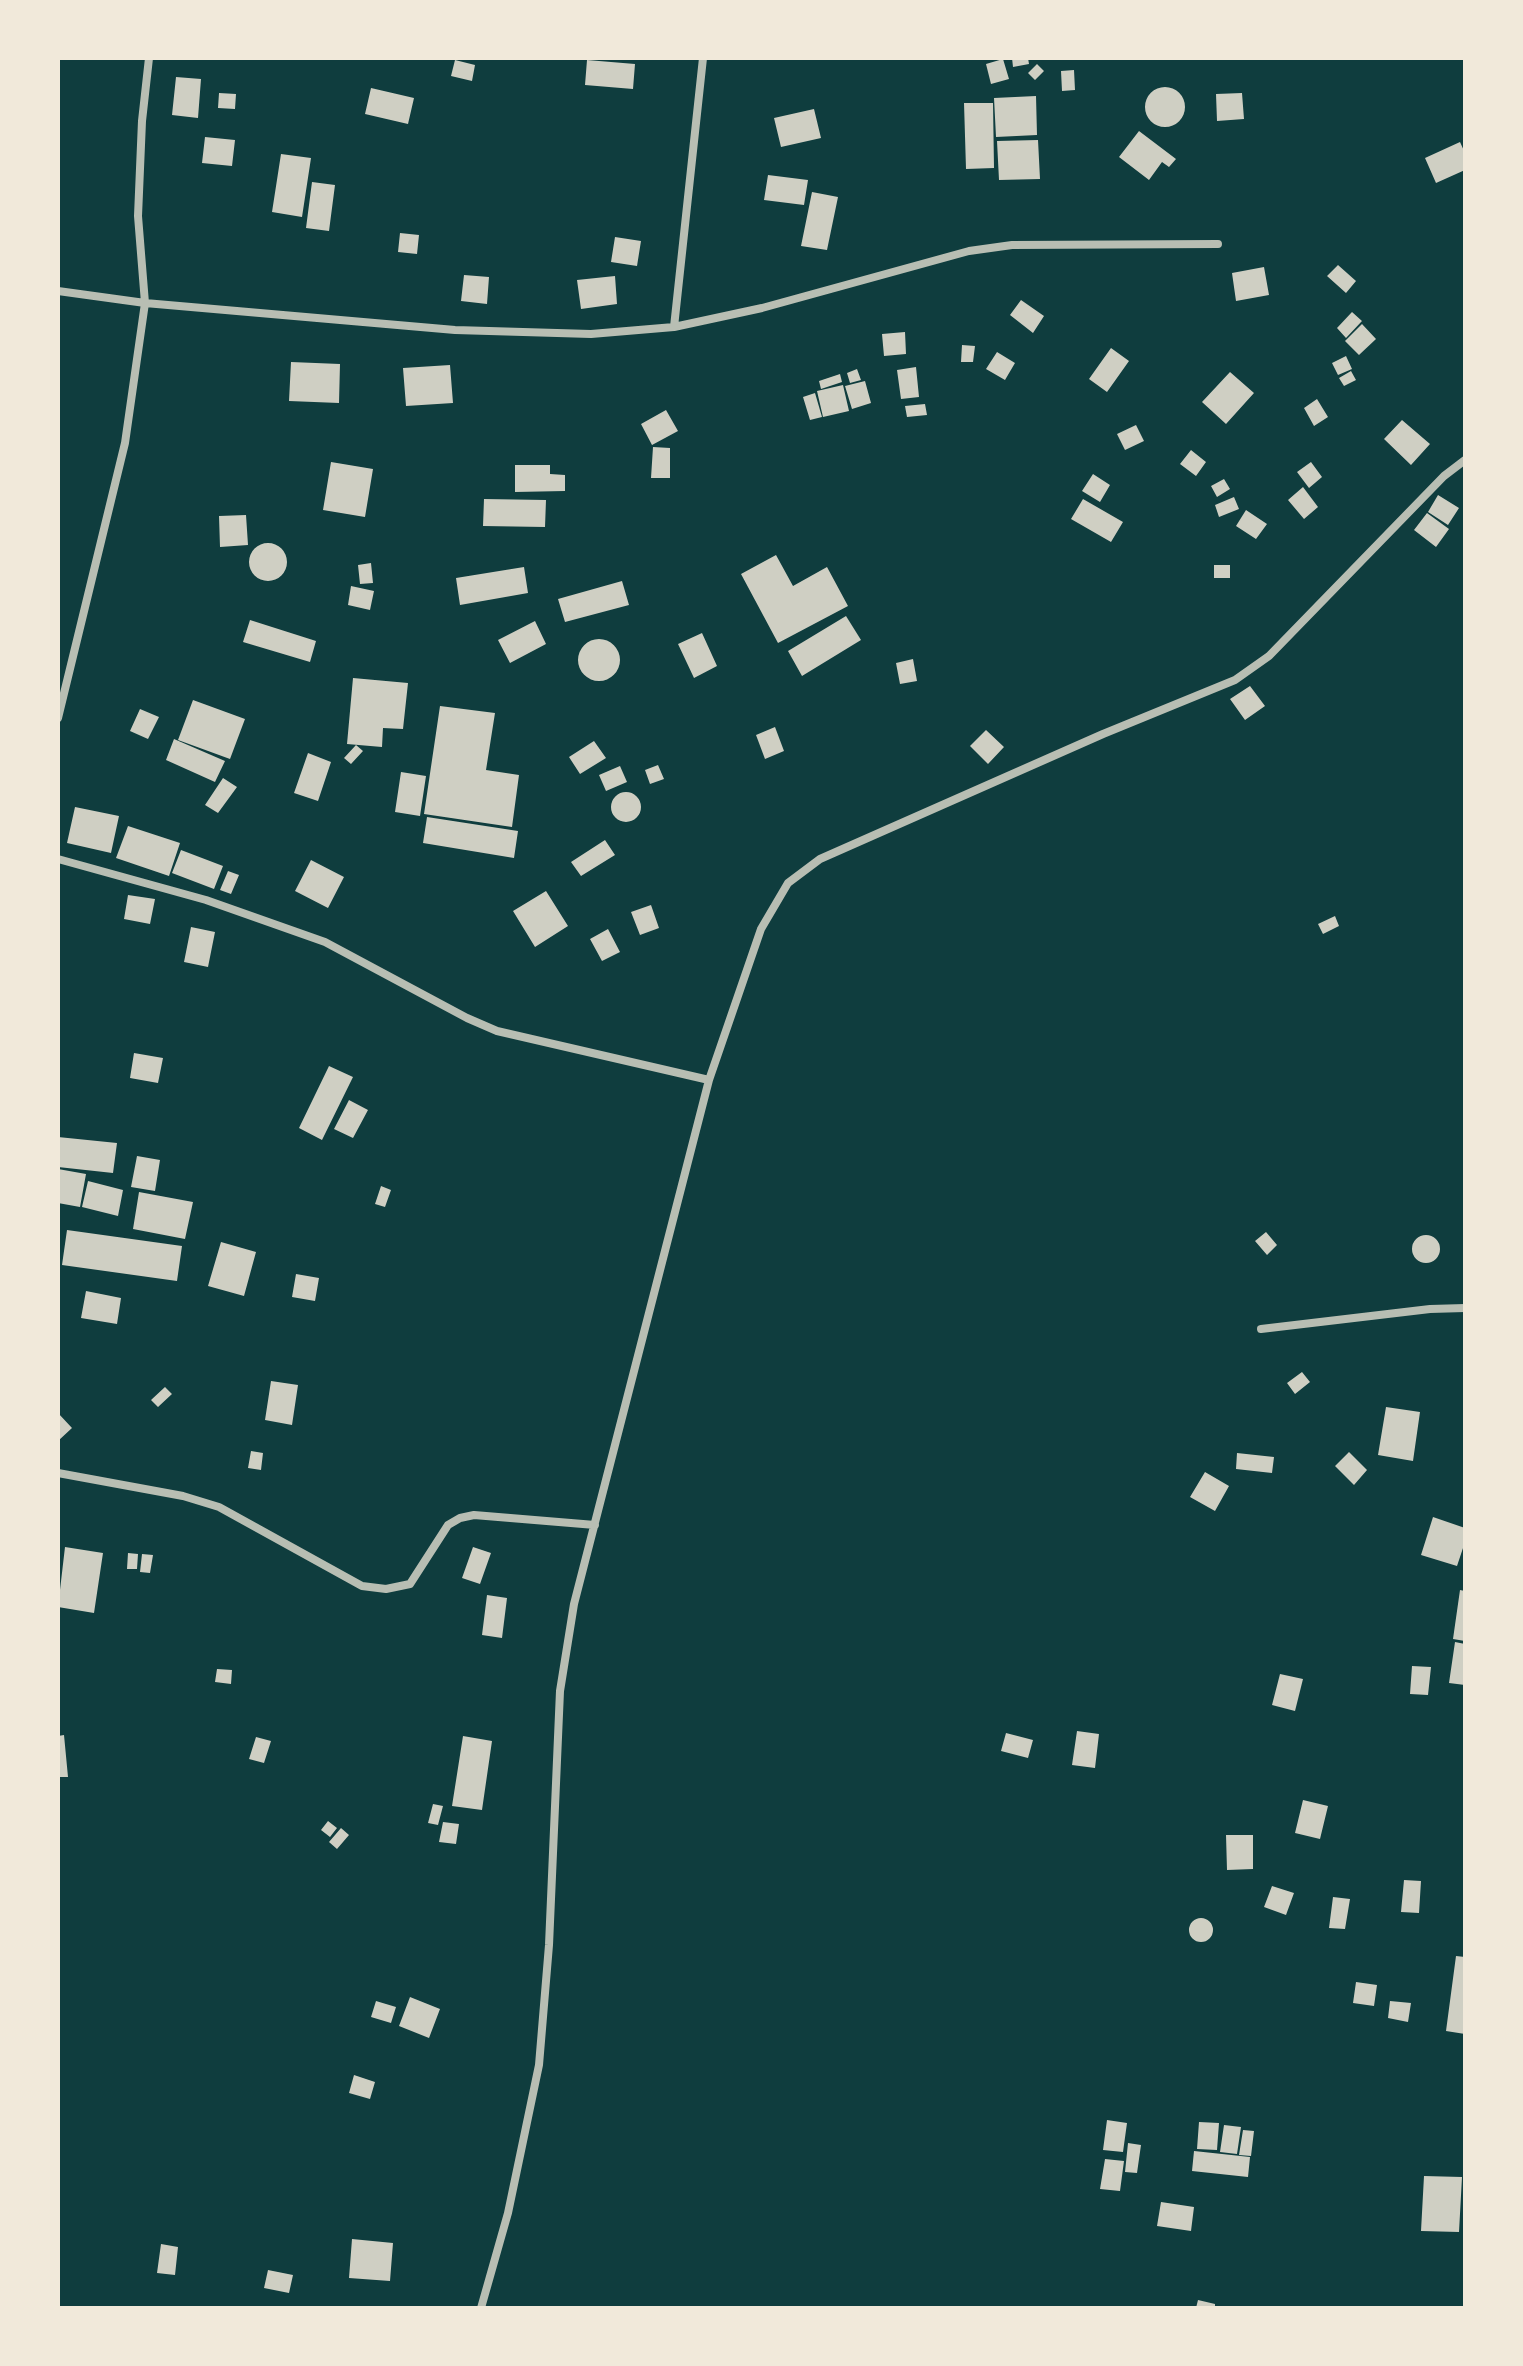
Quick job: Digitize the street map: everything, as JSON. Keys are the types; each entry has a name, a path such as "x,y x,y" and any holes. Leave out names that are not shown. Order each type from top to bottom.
{"street":[{"path":"58,718 125,443 145,303 138,216 142,121 149,58"},
{"path":"674,327 703,58"},
{"path":"58,291 145,303 455,330 591,334 674,327 762,308 969,251 1012,245 1218,244"},
{"path":"481,2308 508,2213 539,2065 549,1945 560,1691 574,1604 709,1080 761,929 788,883 820,859 1103,734 1235,680 1269,656 1444,476 1465,460"},
{"path":"58,859 206,900 325,942 497,1031 709,1080"},
{"path":"1261,1329 1430,1309 1465,1308"},
{"path":"58,1473 183,1496 219,1507 362,1586 386,1589 410,1584 448,1525 460,1518 474,1515 595,1525"}],"building":[{"path":"1012,58 1028,58 1029,64 1013,67"},
{"path":"1003,59 1009,79 991,84 986,64"},
{"path":"455,60 475,65 472,81 451,76"},
{"path":"587,60 635,64 633,89 585,85"},
{"path":"1037,64 1044,71 1035,80 1028,73"},
{"path":"1074,70 1075,90 1062,91 1061,71"},
{"path":"176,77 201,79 198,118 172,115"},
{"path":"1165,87 1179,93 1185,107 1179,121 1165,127 1151,121 1145,107 1151,93"},
{"path":"371,88 414,98 408,124 365,114"},
{"path":"219,93 236,94 235,109 218,108"},
{"path":"1242,93 1244,119 1217,121 1216,94"},
{"path":"1036,96 1037,135 996,137 994,98"},
{"path":"964,103 993,103 994,168 966,169"},
{"path":"814,109 821,138 781,147 774,118"},
{"path":"1139,131 1176,159 1169,167 1162,162 1149,180 1119,157"},
{"path":"205,137 235,140 232,166 202,163"},
{"path":"1038,140 1040,179 999,180 997,141"},
{"path":"1460,142 1465,153 1465,170 1436,183 1425,158"},
{"path":"281,154 311,158 302,217 272,212"},
{"path":"768,175 808,180 804,205 764,200"},
{"path":"312,182 335,185 329,231 306,228"},
{"path":"812,192 838,197 827,250 801,246"},
{"path":"400,233 419,235 417,254 398,252"},
{"path":"615,237 641,241 637,266 611,262"},
{"path":"1338,265 1356,281 1346,293 1327,276"},
{"path":"1264,267 1269,295 1236,301 1232,273"},
{"path":"464,275 489,277 487,304 461,301"},
{"path":"615,276 617,304 581,309 577,280"},
{"path":"1021,300 1044,316 1033,333 1010,315"},
{"path":"1352,312 1362,321 1346,338 1337,328"},
{"path":"1362,324 1376,339 1359,355 1345,341"},
{"path":"905,332 906,354 884,356 882,334"},
{"path":"962,345 975,346 973,362 961,362"},
{"path":"1111,348 1129,361 1107,392 1089,379"},
{"path":"997,352 1015,363 1005,380 986,369"},
{"path":"1346,356 1352,369 1338,375 1332,363"},
{"path":"291,362 340,364 339,403 289,401"},
{"path":"450,365 453,403 406,406 403,368"},
{"path":"916,367 919,397 901,399 897,370"},
{"path":"857,369 861,380 850,383 847,373"},
{"path":"1351,371 1356,380 1344,386 1339,378"},
{"path":"1230,372 1254,393 1226,424 1202,402"},
{"path":"840,374 842,382 821,389 819,381"},
{"path":"865,381 871,403 852,409 845,386"},
{"path":"843,385 849,411 823,417 817,391"},
{"path":"815,393 822,417 810,420 803,397"},
{"path":"1317,399 1328,417 1314,426 1304,408"},
{"path":"925,404 927,415 907,417 905,406"},
{"path":"666,410 678,431 652,445 641,424"},
{"path":"1402,420 1430,444 1411,465 1384,439"},
{"path":"1136,425 1144,441 1125,450 1117,434"},
{"path":"653,447 670,448 670,478 651,478"},
{"path":"1191,450 1206,462 1196,476 1180,464"},
{"path":"331,462 373,469 365,517 323,510"},
{"path":"1311,462 1322,477 1309,488 1297,472"},
{"path":"515,465 550,465 550,474 565,475 565,491 515,492"},
{"path":"1093,474 1110,485 1100,502 1082,491"},
{"path":"1224,479 1230,489 1217,497 1211,486"},
{"path":"1303,487 1318,507 1304,519 1288,500"},
{"path":"1438,495 1459,508 1448,525 1428,512"},
{"path":"1234,497 1239,509 1219,517 1215,505"},
{"path":"484,499 546,500 545,527 483,526"},
{"path":"1083,499 1123,522 1111,542 1071,519"},
{"path":"1246,510 1267,524 1256,539 1236,526"},
{"path":"1427,513 1449,529 1436,547 1414,530"},
{"path":"246,515 248,545 220,547 219,516"},
{"path":"268,543 281,549 287,562 281,575 268,581 255,575 249,562 255,549"},
{"path":"776,555 793,586 827,567 848,606 778,643 741,574"},
{"path":"371,563 373,583 360,584 358,565"},
{"path":"1214,565 1230,565 1230,578 1214,578"},
{"path":"524,567 528,593 460,605 456,578"},
{"path":"622,581 629,605 565,622 558,599"},
{"path":"351,586 374,591 370,610 348,605"},
{"path":"846,616 861,640 802,676 788,651"},
{"path":"250,620 316,641 310,662 243,642"},
{"path":"535,621 546,644 510,663 498,640"},
{"path":"702,633 717,666 694,678 678,644"},
{"path":"599,639 614,645 620,660 614,675 599,681 584,675 578,660 584,645"},
{"path":"913,659 917,681 900,684 896,663"},
{"path":"353,678 408,683 403,729 383,728 382,747 347,744"},
{"path":"1250,686 1265,706 1245,720 1230,699"},
{"path":"193,700 245,719 230,759 178,740"},
{"path":"440,706 495,713 486,770 519,775 512,827 424,814"},
{"path":"140,709 159,717 148,739 130,731"},
{"path":"775,727 784,751 765,759 756,735"},
{"path":"986,730 1004,747 988,764 970,746"},
{"path":"174,739 225,761 215,782 166,760"},
{"path":"594,741 606,758 580,774 569,757"},
{"path":"356,745 363,751 351,764 344,758"},
{"path":"308,753 331,762 318,801 294,793"},
{"path":"658,765 664,779 650,784 645,770"},
{"path":"620,766 627,782 606,791 599,775"},
{"path":"401,772 426,776 420,816 395,812"},
{"path":"223,778 237,787 218,813 205,805"},
{"path":"626,792 637,796 641,807 637,818 626,822 615,818 611,807 615,796"},
{"path":"75,807 119,816 111,853 67,843"},
{"path":"427,817 518,831 514,858 423,843"},
{"path":"128,826 180,843 169,876 116,858"},
{"path":"605,840 615,855 581,876 571,862"},
{"path":"181,850 223,866 214,889 172,873"},
{"path":"311,860 344,877 328,908 295,891"},
{"path":"228,871 239,875 231,894 220,890"},
{"path":"546,891 568,926 535,947 513,911"},
{"path":"128,895 155,899 150,924 124,919"},
{"path":"651,905 659,928 640,935 631,912"},
{"path":"1335,916 1339,926 1323,934 1318,924"},
{"path":"191,927 215,932 208,967 184,962"},
{"path":"608,929 620,952 602,961 590,939"},
{"path":"134,1053 163,1058 158,1083 130,1078"},
{"path":"329,1066 353,1077 322,1140 299,1128"},
{"path":"349,1100 368,1110 353,1138 334,1129"},
{"path":"58,1137 117,1143 113,1173 58,1167"},
{"path":"137,1156 160,1160 155,1191 131,1187"},
{"path":"58,1169 86,1174 80,1207 58,1203"},
{"path":"88,1181 123,1190 118,1216 82,1207"},
{"path":"381,1186 391,1190 385,1207 375,1204"},
{"path":"139,1192 193,1202 185,1239 133,1229"},
{"path":"67,1230 182,1246 177,1281 62,1265"},
{"path":"1266,1232 1277,1245 1267,1255 1255,1241"},
{"path":"1426,1235 1436,1239 1440,1249 1436,1259 1426,1263 1416,1259 1412,1249 1416,1239"},
{"path":"221,1242 256,1252 244,1296 208,1286"},
{"path":"296,1274 319,1278 315,1301 292,1297"},
{"path":"86,1291 121,1298 117,1324 81,1318"},
{"path":"1302,1372 1310,1382 1295,1394 1287,1383"},
{"path":"271,1381 298,1385 292,1425 265,1420"},
{"path":"165,1387 172,1394 158,1407 151,1400"},
{"path":"1386,1407 1420,1412 1413,1461 1378,1455"},
{"path":"58,1413 72,1428 58,1441"},
{"path":"251,1451 263,1453 261,1470 248,1468"},
{"path":"1349,1452 1367,1470 1354,1485 1335,1466"},
{"path":"1237,1453 1274,1457 1272,1473 1236,1469"},
{"path":"1205,1472 1229,1486 1215,1511 1190,1497"},
{"path":"1433,1517 1465,1528 1465,1542 1457,1566 1421,1555"},
{"path":"65,1547 103,1553 94,1613 58,1607"},
{"path":"473,1547 491,1553 480,1584 462,1578"},
{"path":"128,1553 138,1554 137,1569 127,1569"},
{"path":"142,1554 153,1555 150,1573 140,1572"},
{"path":"1460,1590 1465,1591 1465,1641 1453,1639"},
{"path":"487,1595 507,1598 502,1638 482,1635"},
{"path":"1455,1642 1465,1644 1465,1685 1449,1683"},
{"path":"1412,1666 1431,1667 1428,1695 1410,1694"},
{"path":"217,1669 232,1670 231,1684 215,1682"},
{"path":"1280,1674 1303,1679 1295,1711 1272,1705"},
{"path":"1077,1731 1099,1734 1095,1768 1072,1765"},
{"path":"1006,1733 1033,1740 1028,1758 1001,1751"},
{"path":"64,1735 68,1777 58,1777 58,1736"},
{"path":"463,1736 492,1741 482,1810 452,1806"},
{"path":"256,1737 271,1741 264,1763 249,1759"},
{"path":"1303,1800 1328,1806 1320,1839 1295,1833"},
{"path":"433,1804 443,1806 438,1825 428,1823"},
{"path":"328,1821 337,1828 330,1837 321,1830"},
{"path":"443,1822 459,1824 456,1844 439,1842"},
{"path":"341,1828 349,1835 337,1849 329,1842"},
{"path":"1226,1835 1253,1835 1253,1869 1227,1870"},
{"path":"1404,1880 1421,1881 1419,1913 1401,1912"},
{"path":"1272,1886 1294,1893 1286,1915 1264,1907"},
{"path":"1333,1897 1350,1899 1345,1929 1329,1928"},
{"path":"1201,1918 1209,1922 1213,1930 1209,1938 1201,1942 1193,1938 1189,1930 1193,1922"},
{"path":"1456,1956 1465,1957 1465,2034 1446,2031"},
{"path":"1356,1982 1377,1985 1374,2006 1353,2003"},
{"path":"410,1997 440,2009 429,2038 399,2026"},
{"path":"376,2001 396,2007 391,2023 371,2017"},
{"path":"1390,2001 1411,2003 1408,2022 1388,2018"},
{"path":"354,2075 375,2082 370,2099 349,2093"},
{"path":"1107,2120 1127,2123 1123,2152 1103,2150"},
{"path":"1199,2122 1219,2123 1217,2150 1197,2149"},
{"path":"1224,2125 1241,2127 1237,2154 1220,2152"},
{"path":"1243,2130 1254,2131 1251,2156 1239,2155"},
{"path":"1128,2143 1141,2145 1137,2173 1125,2172"},
{"path":"1194,2151 1250,2157 1248,2177 1192,2171"},
{"path":"1105,2159 1124,2161 1120,2191 1100,2189"},
{"path":"1424,2176 1462,2177 1459,2232 1421,2231"},
{"path":"1161,2202 1194,2207 1191,2231 1157,2226"},
{"path":"352,2239 393,2243 390,2281 349,2278"},
{"path":"161,2244 178,2247 175,2275 157,2273"},
{"path":"268,2270 293,2275 289,2293 264,2288"},
{"path":"1198,2300 1215,2304 1215,2308 1196,2308"}]}
